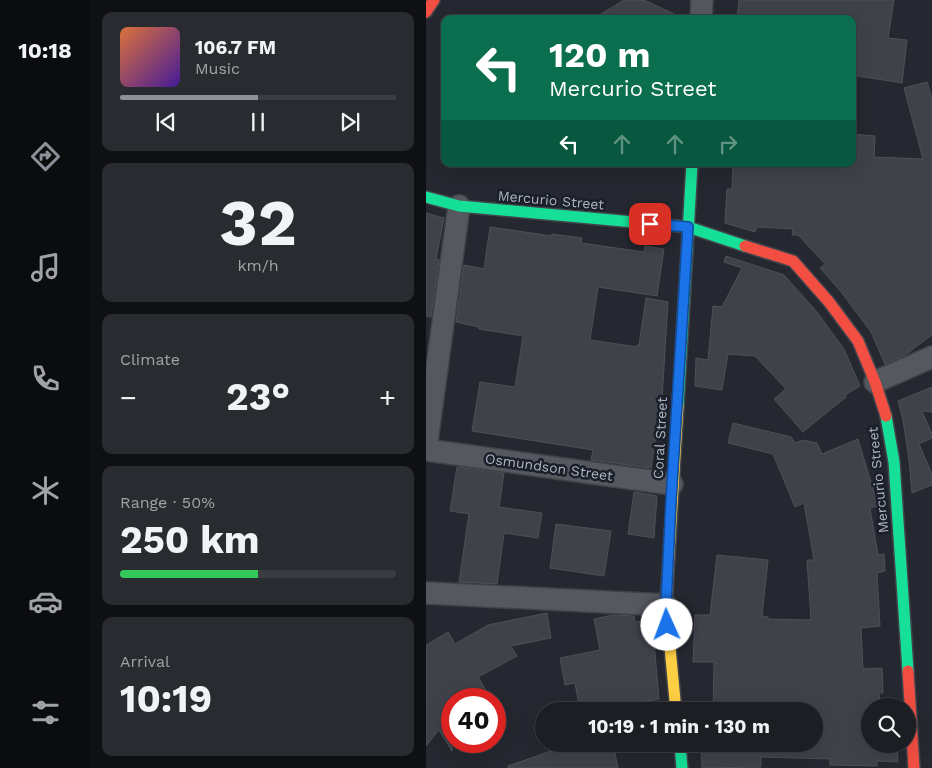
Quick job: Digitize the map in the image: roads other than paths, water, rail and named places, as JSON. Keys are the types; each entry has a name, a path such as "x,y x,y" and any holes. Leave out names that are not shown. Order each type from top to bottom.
{"street":[{"path":"426,12 434,0"},
{"path":"701,15 702,0"},
{"name":"Coral Street","path":"675,702 666,605 692,167"},
{"name":"Mercurio Street","path":"426,197 459,206 688,227 793,261 829,302 858,341 875,382 888,422 894,462 914,768"},
{"name":"Osmundson Street","path":"459,206 426,449 672,484"},
{"path":"875,382 932,357"},
{"path":"426,593 666,605"},
{"path":"681,752 682,768"}]}
